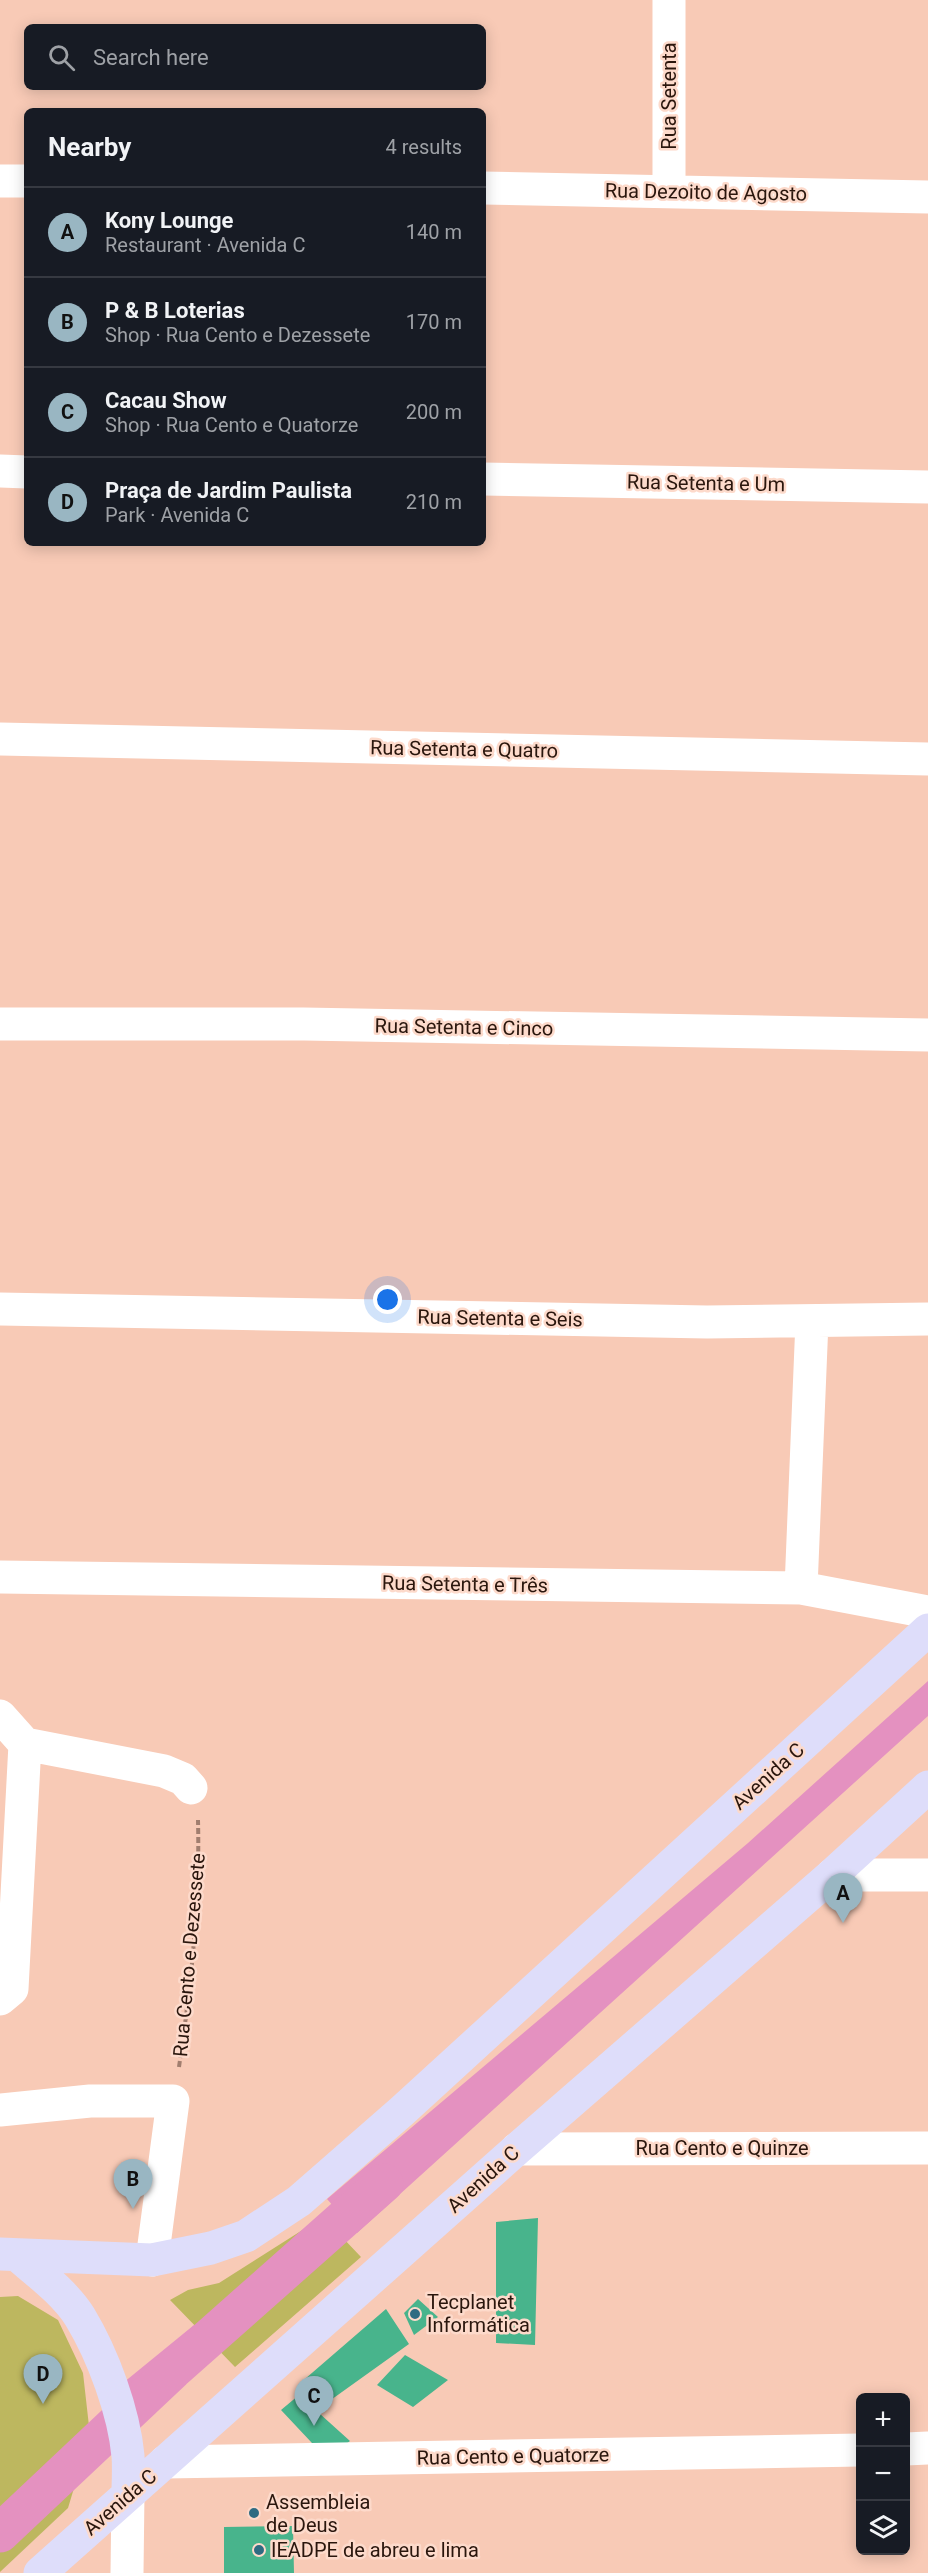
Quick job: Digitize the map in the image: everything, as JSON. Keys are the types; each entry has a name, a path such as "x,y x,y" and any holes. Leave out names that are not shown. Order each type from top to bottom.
{"main road":[{"name":"Avenida C","path":"9,2254 152,2260 211,2248 246,2236 299,2200 411,2103 928,1630"},
{"name":"Avenida C","path":"40,2573 517,2149 832,1875 928,1787"},
{"path":"9,2254 48,2282 79,2316 108,2375 124,2432 128,2456 128,2493"}],"street":[{"name":"Rua Setenta","path":"669,0 669,191"},
{"path":"0,181 24,181"},
{"name":"Rua Dezoito de Agosto","path":"486,188 928,197"},
{"path":"0,471 24,472"},
{"name":"Rua Setenta e Um","path":"486,479 928,487"},
{"name":"Rua Setenta e Quatro","path":"0,739 928,759"},
{"name":"Rua Setenta e Cinco","path":"0,1024 304,1024 928,1035"},
{"name":"Rua Setenta e Seis","path":"0,1309 695,1322 928,1319"},
{"path":"801,1588 812,1321"},
{"name":"Rua Setenta e Três","path":"0,1577 801,1588 928,1612"},
{"path":"0,1716 25,1743 164,1771 183,1779 191,1788"},
{"path":"0,1999 12,1989 13,1980 25,1743"},
{"path":"832,1875 928,1875"},
{"path":"0,2110 90,2101 173,2102 152,2260"},
{"name":"Rua Cento e Quinze","path":"517,2149 928,2148"},
{"path":"910,2449 928,2448"},
{"name":"Rua Cento e Quatorze","path":"165,2462 856,2450"},
{"path":"127,2573 128,2493"}],"path":[{"name":"Rua Cento e Dezessete","path":"173,2102 191,1975 199,1882 198,1808 191,1788"}],"shaded area":[{"path":"928,1681 928,1716 357,2233 327,2199 748,1843"},
{"path":"323,2217 361,2257 235,2367 170,2300 188,2290 219,2283"},
{"path":"18,2296 58,2320 83,2373 90,2435 68,2508 0,2572 0,2297"},
{"path":"194,2325 220,2351 146,2412 123,2383"}],"building":[{"path":"538,2218 535,2345 496,2343 496,2222"},
{"path":"418,2299 438,2317 414,2335 404,2313"},
{"path":"386,2309 409,2344 328,2402 298,2385"},
{"path":"405,2355 448,2380 413,2407 377,2385"},
{"path":"299,2395 350,2441 327,2459 281,2410"},
{"name":"IEADPE de abreu e lima","path":"293,2526 294,2573 224,2573 224,2527"}],"waterway":[{"path":"0,2533 173,2370 384,2183"}],"place":[{"name":"Kony Lounge","path":"843,1923"},
{"name":"P & B Loterias","path":"133,2209"},
{"name":"Tecplanet Informática","path":"415,2314"},
{"name":"Praça de Jardim Paulista","path":"43,2404"},
{"name":"Cacau Show","path":"314,2426"},
{"name":"Assembleia de Deus","path":"254,2513"},
{"name":"IEADPE de abreu e lima","path":"259,2550"}]}
